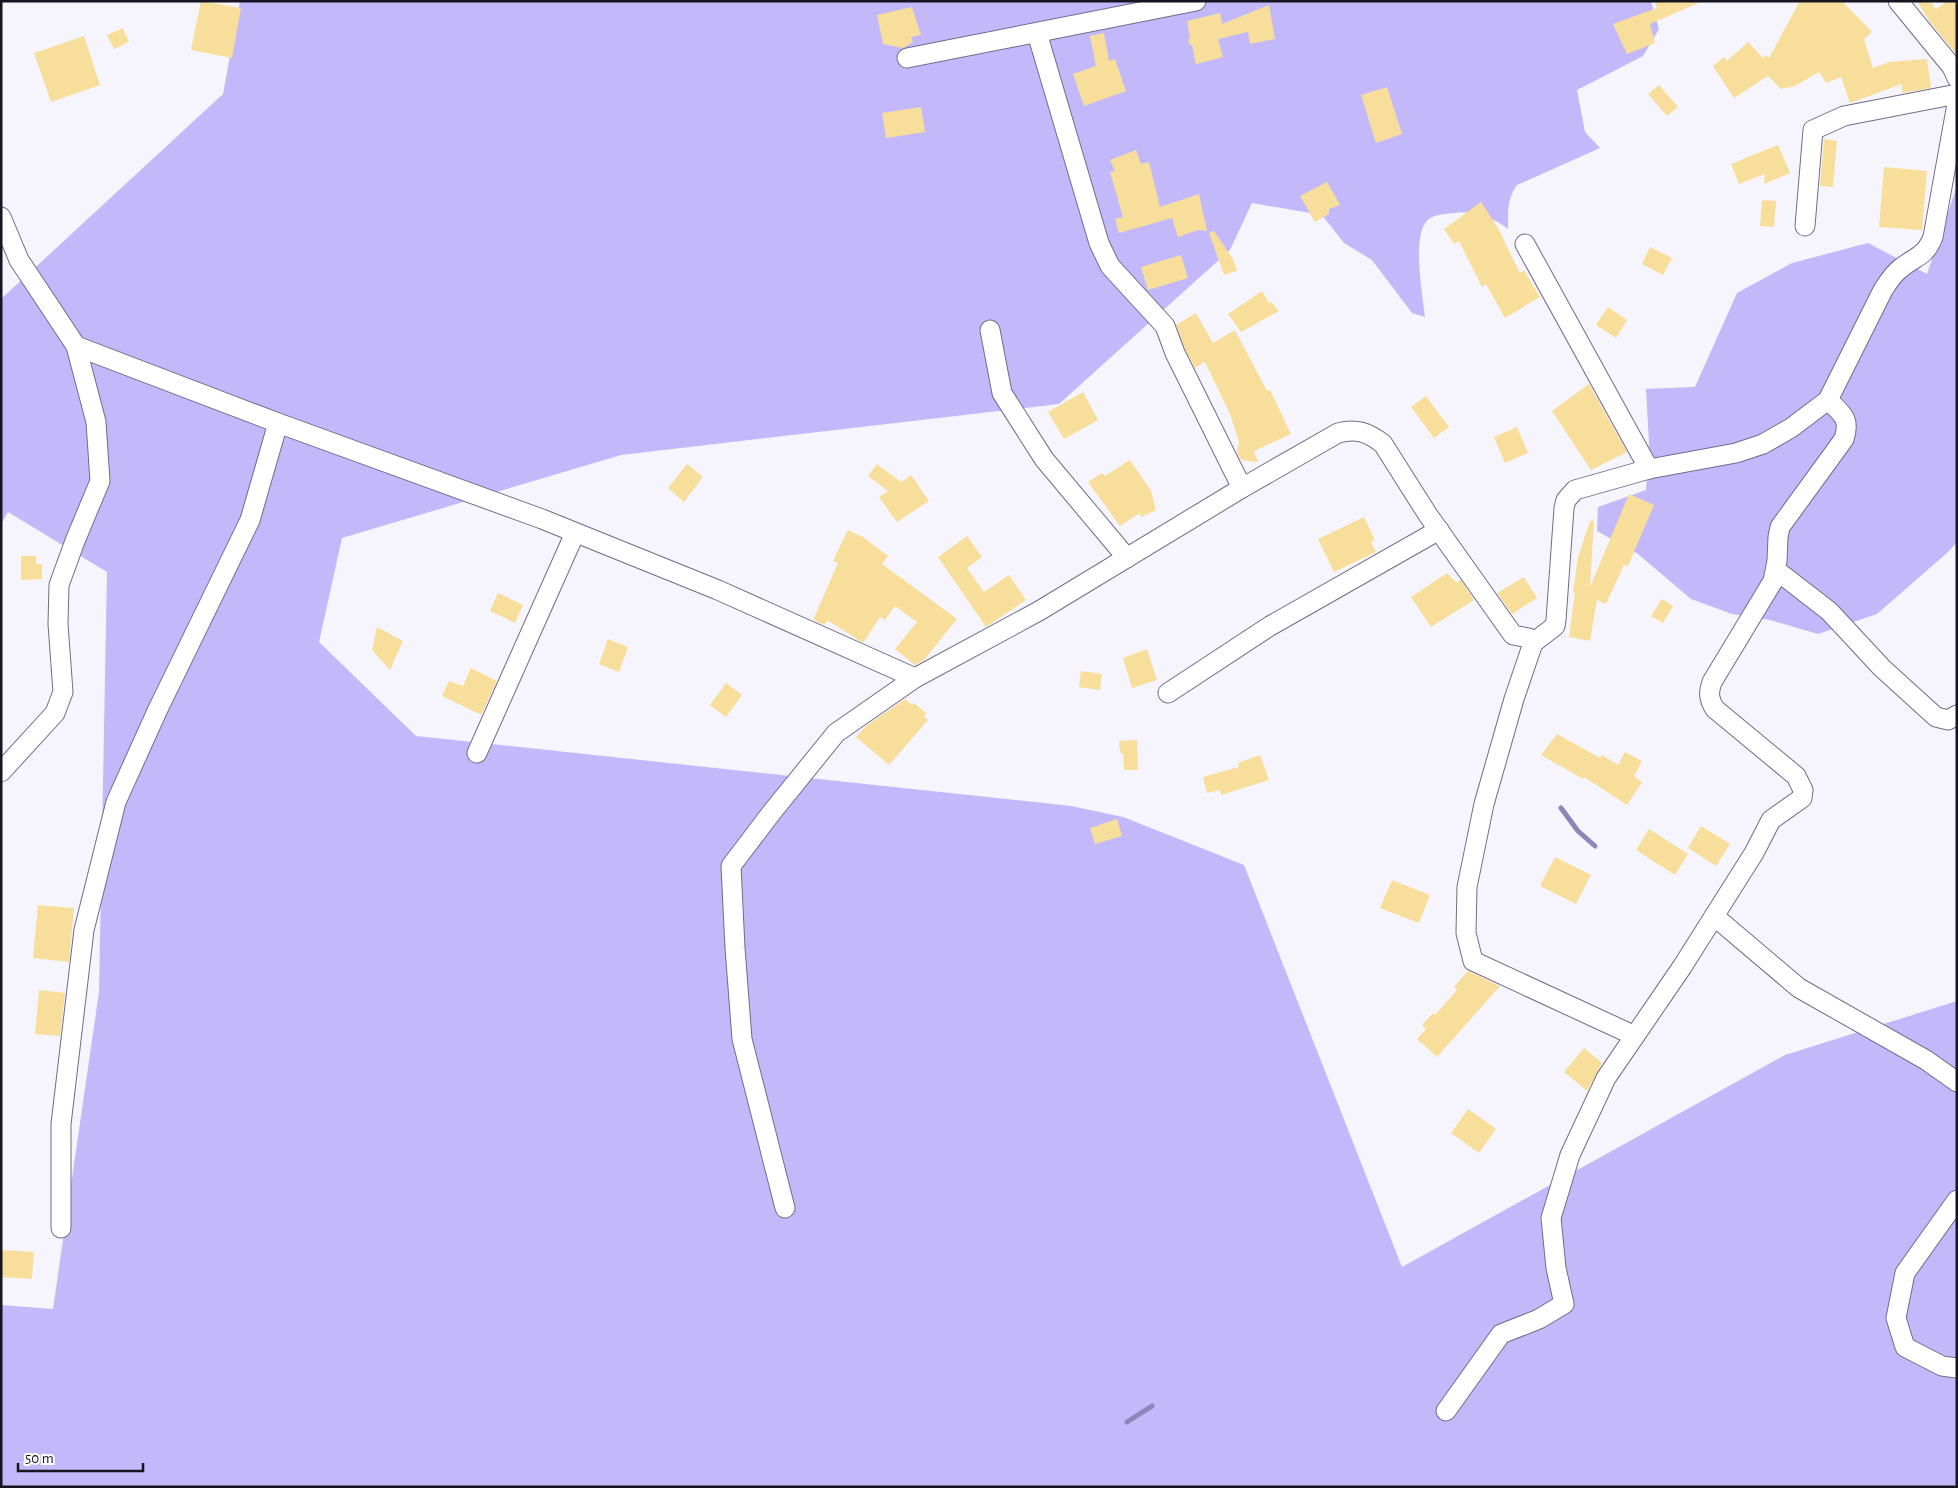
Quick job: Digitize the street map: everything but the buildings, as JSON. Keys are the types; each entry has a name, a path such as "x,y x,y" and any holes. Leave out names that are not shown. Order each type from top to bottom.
{"street":[{"path":"907,58 1196,1"},
{"path":"1898,1 1952,67 1957,78"},
{"path":"1037,33 1099,243 1110,266 1165,326 1175,353 1242,488"},
{"path":"1805,226 1813,130 1844,116 1957,94"},
{"path":"1635,1036 1473,961 1466,933 1467,887 1484,804 1514,699 1533,643 1554,626 1556,620 1566,500 1575,490 1649,469 1736,453 1763,444 1779,436 1828,400 1883,290 1892,276 1925,252 1933,237 1957,104"},
{"path":"1,217 19,260 76,346 96,422 100,482 59,585 58,624 63,692 55,713 1,772"},
{"path":"1525,244 1649,469"},
{"path":"990,330 1002,393 1044,459 1127,558"},
{"path":"76,346 278,424 575,533 718,590 915,678"},
{"path":"1446,1411 1501,1334 1539,1319 1564,1304 1556,1268 1552,1218 1570,1155 1606,1078 1714,916 1754,853 1771,820 1802,798 1802,790 1796,776 1715,709 1709,692 1712,682 1773,582 1780,527 1844,439 1847,430 1846,421 1843,415 1828,400"},
{"path":"61,1228 61,1124 84,930 116,802 158,709 250,520 278,424"},
{"path":"785,1208 742,1039 731,866 836,733 915,678 1038,611 1242,488 1338,433 1349,430 1361,431 1372,435 1383,444 1428,515 1513,635 1528,638 1533,643"},
{"path":"1168,694 1270,626 1439,530"},
{"path":"477,753 575,533"},
{"path":"1776,570 1829,611 1882,668 1936,717 1948,720 1957,715"},
{"path":"1714,916 1798,988 1926,1060 1957,1082"},
{"path":"1957,1200 1905,1273 1896,1318 1906,1347 1942,1366 1957,1368"}],"shaded area":[{"path":"240,1 1651,1 1659,29 1643,56 1577,90 1585,132 1600,148 1517,185 1511,195 1508,211 1508,229 1490,218 1461,212 1432,217 1426,222 1422,230 1419,254 1425,317 1412,313 1372,260 1344,243 1322,215 1252,203 1230,250 1059,404 621,455 342,538 319,642 416,736 1071,806 1123,817 1244,865 1402,1267 1785,1055 1957,1001 1957,1487 1,1487 1,1305 53,1309 99,992 107,572 8,512 1,524 1,299 223,94"},
{"path":"1957,186 1957,542 1948,552 1877,614 1818,634 1770,620 1732,614 1691,599 1638,554 1597,531 1598,507 1646,490 1649,443 1646,389 1695,387 1737,293 1792,263 1868,243 1927,274"}],"waterway":[{"path":"1561,808 1578,831 1595,846"},
{"path":"1127,1422 1152,1406"}]}
